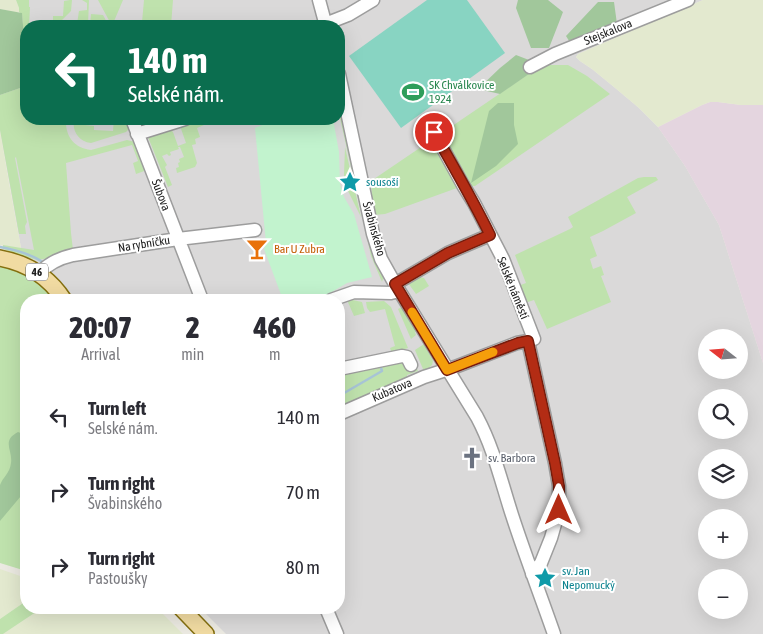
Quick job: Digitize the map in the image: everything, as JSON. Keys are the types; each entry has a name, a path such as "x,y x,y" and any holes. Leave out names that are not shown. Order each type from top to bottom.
{"main road":[{"name":"46","path":"0,258 20,264 39,274 55,287 60,294"},
{"path":"187,614 206,634"}],"street":[{"path":"319,0 325,20"},
{"path":"337,20 373,0"},
{"name":"Stejskalova","path":"530,67 555,54 688,0"},
{"name":"Švabinského","path":"345,102 373,234 381,259 447,370"},
{"name":"Šubova","path":"134,125 200,294"},
{"path":"137,134 166,125"},
{"name":"Selské náměstí","path":"434,132 503,259 531,340 559,486 559,510 551,538 542,563 532,574"},
{"name":"Na rybníčku","path":"39,274 48,265 67,257 178,239 255,230"},
{"path":"345,295 354,292 391,293 448,253 490,235"},
{"name":"Kubatova","path":"345,411 424,377 531,340"},
{"name":"Kubatova","path":"345,368 402,356 407,358 411,366"},
{"path":"447,370 477,417 492,449 512,515 554,634"},
{"path":"329,614 337,634"}],"shaded area":[{"path":"19,0 703,0 578,54 576,57 639,108 658,127 685,166 719,225 763,363 763,634 226,634 206,614 345,614 345,294 37,294 16,277 21,248 0,130 0,95 20,88 20,125 345,125 345,20 23,20 22,13 25,14"},
{"name":"SK Chválkovice 1924","path":"427,0 467,0 505,53 401,128 349,56"},
{"path":"710,102 763,105 763,363 719,225 685,166 658,127"}],"green space":[{"path":"0,0 16,0 19,12 0,9"},
{"path":"16,0 29,0 29,20 23,20"},
{"path":"72,0 71,11 62,20 53,20 53,16 63,16 64,1"},
{"path":"82,0 89,0 88,20 78,20 79,11 87,10 87,3"},
{"path":"98,0 123,0 115,20 109,20"},
{"path":"144,0 173,0 171,20 142,20"},
{"path":"518,0 548,0 563,12 549,48 531,48 516,8"},
{"path":"703,0 763,0 763,105 710,102 658,127 639,108 576,57 578,54"},
{"path":"598,2 614,2 617,24 571,44 566,36"},
{"path":"0,9 22,13 23,20 20,20 20,88 0,95"},
{"path":"91,14 103,15 106,20 90,20"},
{"path":"516,55 542,65 500,94 478,89 500,68"},
{"path":"542,65 568,65 587,76 610,94 475,186 457,188 385,214 374,215 371,181"},
{"path":"20,88 20,125 66,125 69,136 75,144 85,149 91,150 127,140 135,142 147,170 136,174 133,163 138,161 132,145 66,163 73,250 38,260 3,249 3,245 34,250 16,157 27,222 25,226 26,234 19,234 0,130 0,95"},
{"path":"498,103 514,103 514,125 518,144 496,166 471,183 489,111"},
{"path":"345,117 384,276 382,282 371,256 341,125 345,125"},
{"path":"74,125 85,125 94,126 94,130 113,131 114,125 129,125 130,128 126,132 91,143 79,138"},
{"path":"204,125 197,128 200,137 195,139 196,144 192,145 197,163 195,167 177,173 176,168 179,167 179,159 184,157 180,147 170,152 171,155 169,156 167,154 162,156 167,165 165,167 172,185 168,187 148,137 170,129 178,146 186,143 180,126"},
{"path":"262,125 334,125 339,152 340,184 344,197 354,214 372,277 347,283 328,294 281,294 264,249 266,243 255,128"},
{"path":"0,130 9,183 21,248 0,245"},
{"path":"345,147 361,217 348,191 349,183 347,181 344,184"},
{"path":"656,177 658,180 627,197 636,213 590,237 597,256 590,259 593,269 601,266 604,275 601,276 611,302 547,329 534,300 522,304 515,287 526,283 515,255 570,229 573,227 568,217 638,178"},
{"path":"0,263 32,276 51,294 20,294 20,569 0,563"},
{"path":"420,277 424,278 429,286 416,294 408,283"},
{"path":"348,299 362,302 365,313 354,316"},
{"path":"384,301 391,307 408,348 392,353 390,348 395,346 385,309 370,312 367,308 366,302"},
{"path":"402,307 416,331 416,335 411,339 398,309"},
{"path":"424,344 433,361 432,365 425,371 415,350"},
{"path":"409,350 418,371 345,405 345,371 402,361 390,356"},
{"path":"20,433 20,497 0,521 0,485 10,466 9,442 13,435"},
{"path":"0,569 20,576 20,605 0,619"},
{"path":"20,605 20,614 33,614 3,634 0,634 0,619"},
{"path":"33,614 163,614 183,634 3,634"}],"waterway":[{"path":"0,247 21,252 41,261"},
{"path":"345,393 382,371 381,368"}],"slow traffic":[{"path":"412,312 447,370 493,352"}],"place":[{"name":"SK Chválkovice 1924","path":"413,92"},
{"name":"sousoší","path":"350,182"},
{"name":"Bar U Zubra","path":"257,249"},
{"name":"sv. Barbora","path":"472,458"},
{"name":"sv. Jan Nepomucký","path":"545,578"}],"route":[{"path":"434,132 490,235 448,253 395,284 447,370 528,341 555,463 559,486 559,510"}]}
